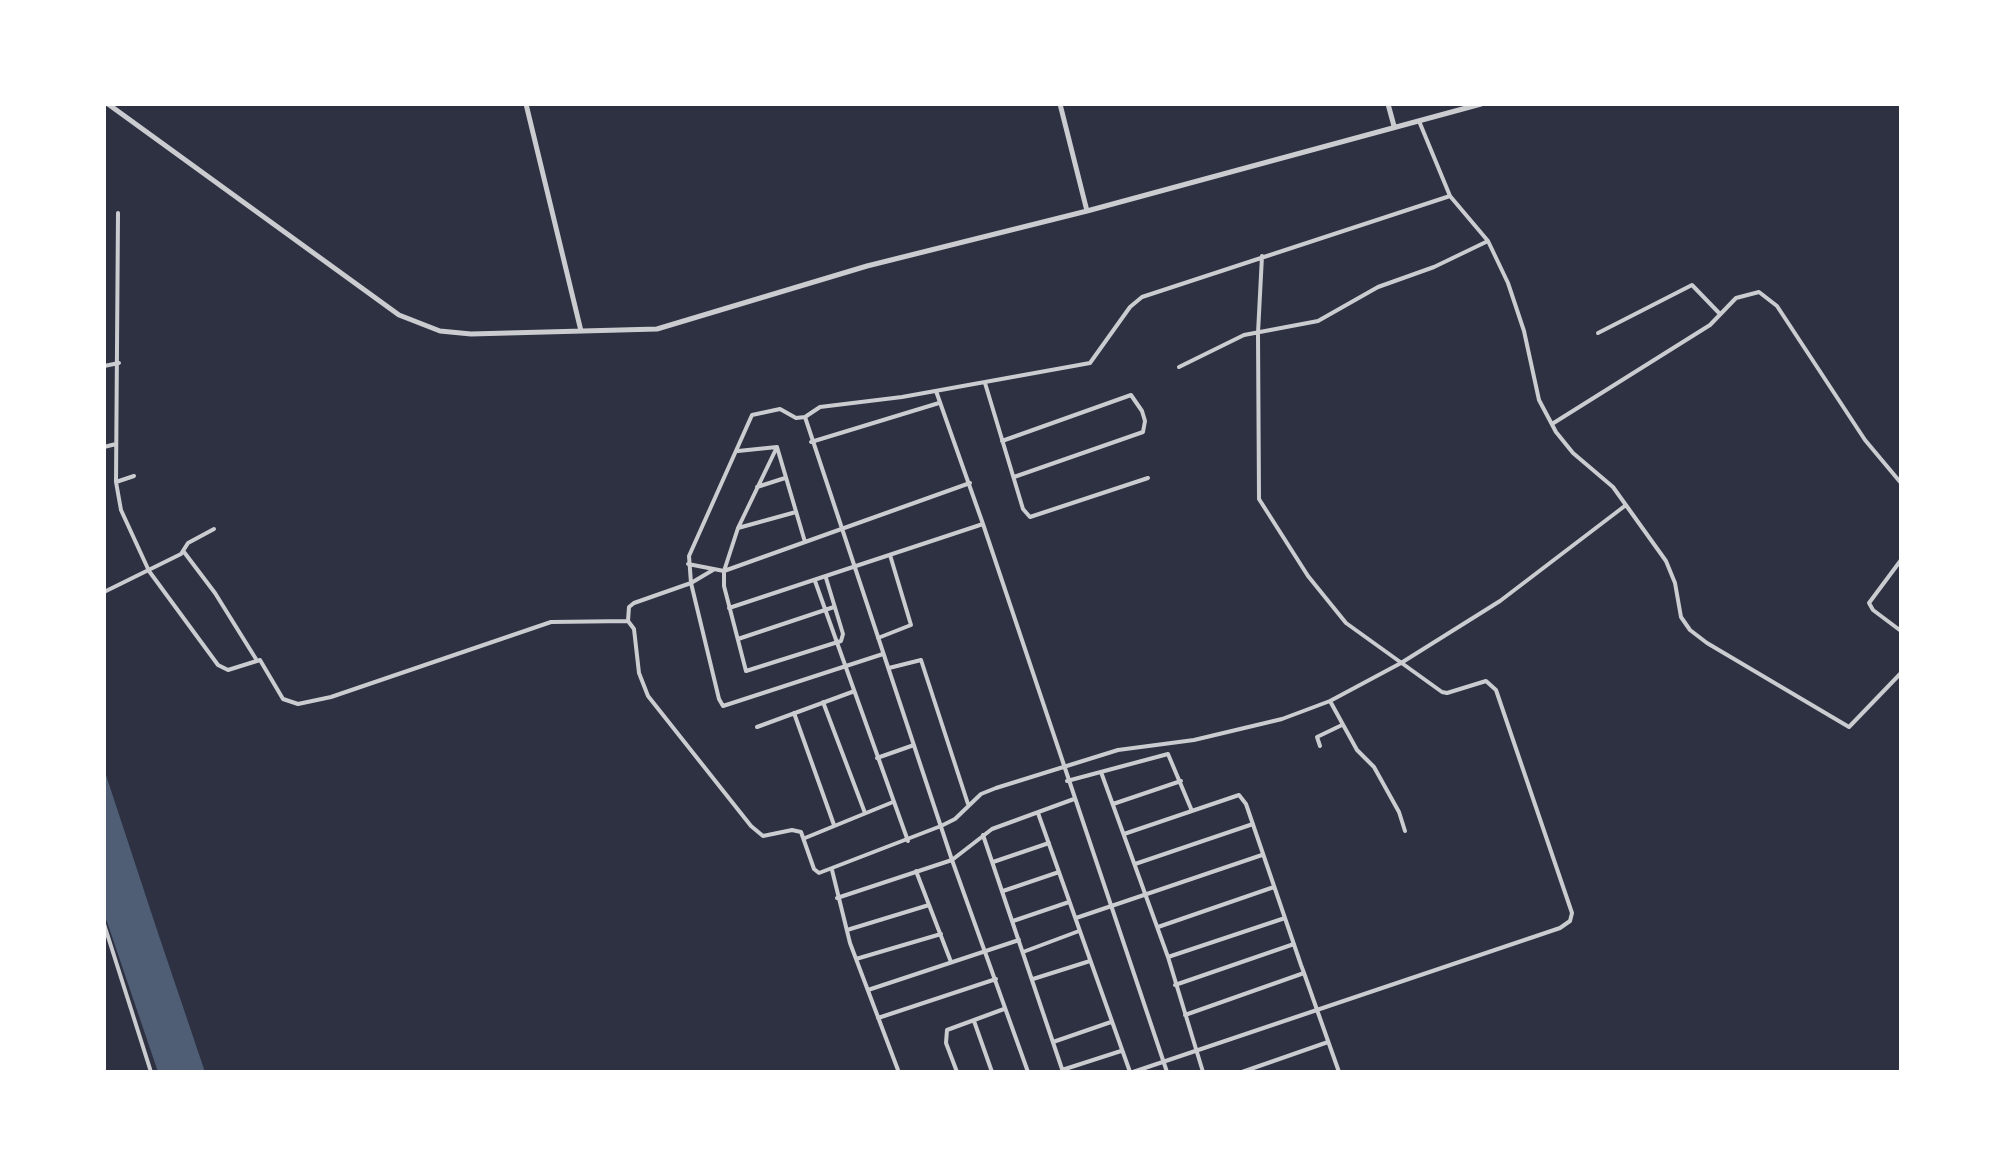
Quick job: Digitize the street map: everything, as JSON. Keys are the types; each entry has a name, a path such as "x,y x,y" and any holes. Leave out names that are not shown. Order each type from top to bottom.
{"street":[{"path":"108,104 399,315 440,331 471,334 657,329 867,266 1087,211 1481,104"},
{"path":"526,104 581,331"},
{"path":"1060,104 1087,211"},
{"path":"1388,104 1394,126"},
{"path":"1419,121 1450,196 1488,241 1512,292 1539,400 1566,445 1613,487 1666,561 1675,583 1681,617 1707,643 1849,727 1901,673"},
{"path":"884,654 723,706 719,699 687,564 752,415 780,409 796,418 805,417 820,407 936,391 1090,363 1130,307 1142,297 1450,196"},
{"path":"118,213 115,266 119,363 116,482 125,521 149,571 218,665 228,670 256,659"},
{"path":"1179,367 1226,342 1318,321 1378,287 1488,241"},
{"path":"1038,813 1121,1051 1132,1072 1560,928 1570,921 1572,913 1496,690 1486,681 1447,693 1336,614 1259,499 1258,333 1262,256"},
{"path":"1598,333 1692,285 1720,314"},
{"path":"1552,424 1703,330 1748,293 1767,295 1790,324 1865,440 1901,483"},
{"path":"104,366 119,363"},
{"path":"985,383 1023,509 1030,517 1148,478"},
{"path":"936,391 970,483 1067,781 1167,1072"},
{"path":"1002,441 1131,395 1142,411 1145,421 1143,432 1014,477"},
{"path":"811,442 940,402"},
{"path":"805,417 952,860 1028,1072"},
{"path":"104,447 116,444"},
{"path":"738,451 777,447"},
{"path":"777,447 805,543"},
{"path":"777,447 738,528 724,571 729,608 748,671 836,643 843,637 826,578"},
{"path":"116,482 134,476"},
{"path":"757,487 785,478"},
{"path":"687,564 724,571 970,483"},
{"path":"713,570 691,583 629,607 628,621 634,629 644,689 704,770 761,835 797,830 805,838 814,869 819,873 941,826 955,819 984,793 1118,750 1194,740 1282,719 1330,701 1401,663 1500,601 1626,505"},
{"path":"738,528 796,512"},
{"path":"729,608 983,524"},
{"path":"104,592 184,552 188,543 214,529"},
{"path":"184,552 256,659 266,666 283,699 298,704 331,697 551,622 628,621"},
{"path":"878,638 911,625 890,555"},
{"path":"1901,560 1869,603 1873,610 1901,631"},
{"path":"815,581 908,841"},
{"path":"738,639 835,606"},
{"path":"889,668 921,660 969,804"},
{"path":"757,727 853,692"},
{"path":"1330,701 1358,752 1374,767 1399,812 1405,831"},
{"path":"823,702 865,813"},
{"path":"794,713 834,825"},
{"path":"1320,746 1317,737 1343,725"},
{"path":"877,758 914,745"},
{"path":"1067,781 1164,753 1172,758 1192,811"},
{"path":"1101,772 1158,927 1203,1072"},
{"path":"1113,804 1181,781"},
{"path":"1124,834 1239,795 1253,824 1339,1072"},
{"path":"837,898 952,860 983,835 1074,799"},
{"path":"805,838 893,802"},
{"path":"1135,864 1253,824"},
{"path":"983,835 1063,1071 1121,1051"},
{"path":"993,862 1049,843"},
{"path":"1076,918 1262,855"},
{"path":"832,870 837,898 856,959 898,1070"},
{"path":"916,871 951,963"},
{"path":"1003,891 1059,872"},
{"path":"1158,927 1274,887"},
{"path":"1013,921 1069,902"},
{"path":"847,930 929,905"},
{"path":"1168,957 1285,918"},
{"path":"104,924 151,1072"},
{"path":"1023,952 1079,931"},
{"path":"856,959 941,934"},
{"path":"868,990 1019,940"},
{"path":"1175,985 1294,944"},
{"path":"1033,979 1090,961"},
{"path":"1185,1015 1304,973"},
{"path":"878,1018 996,979"},
{"path":"957,1072 945,1033 1005,1008"},
{"path":"974,1021 992,1072"},
{"path":"1053,1042 1111,1022"},
{"path":"1242,1072 1328,1042"}],"water":[{"path":"104,769 205,1072 158,1072 104,913"}]}
